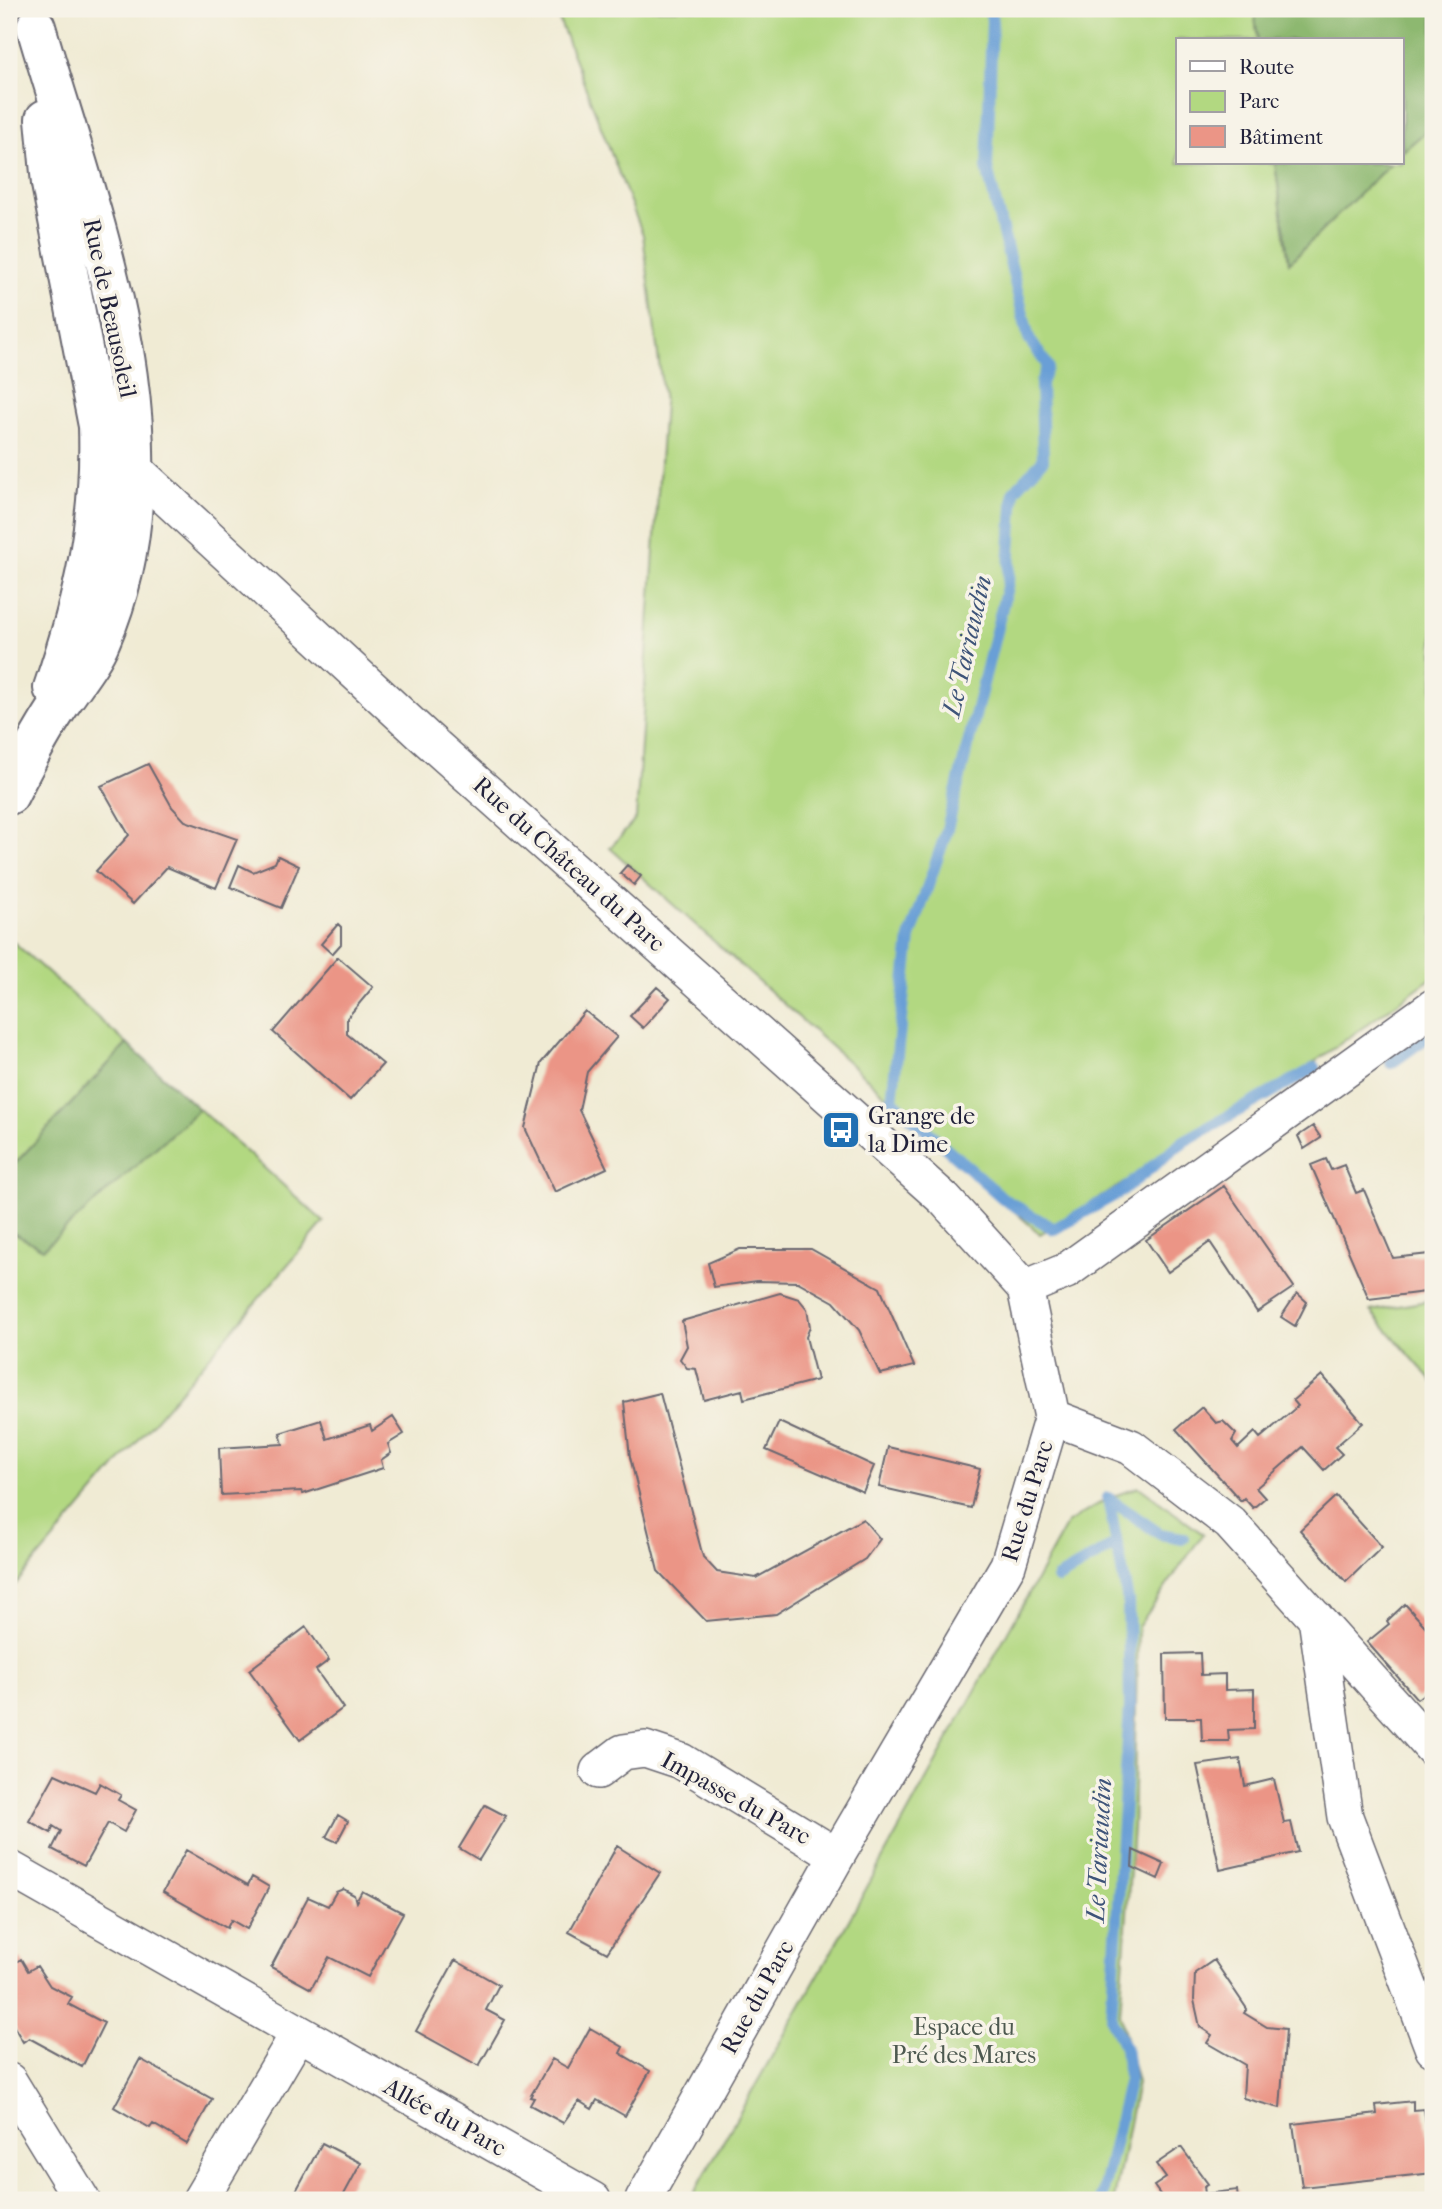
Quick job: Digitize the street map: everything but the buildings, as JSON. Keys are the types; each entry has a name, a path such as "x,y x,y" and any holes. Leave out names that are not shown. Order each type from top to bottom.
{"street":[{"name":"Rue de Beausoleil","path":"35,18 51,184 95,414 99,461 95,532 75,624 36,741"},
{"name":"Rue de Beausoleil","path":"9,795 36,741 101,642 126,563 136,470 126,364 103,257 35,18"},
{"name":"Rue du Château du Parc","path":"99,461 136,470 425,737 944,1199 1025,1289"},
{"path":"1025,1289 1066,1271 1433,1007"},
{"name":"Rue du Parc","path":"643,2200 837,1856 1008,1565 1042,1460 1052,1417 1025,1289"},
{"path":"1052,1417 1132,1447 1230,1523 1433,1749"},
{"path":"1316,1618 1345,1817 1433,2049"},
{"name":"Impasse du Parc","path":"598,1771 623,1752 645,1749 681,1761 837,1856"},
{"name":"Allée du Parc","path":"9,1868 593,2200"},
{"path":"200,2200 298,2034"},
{"path":"9,2081 82,2200"}],"green space":[{"path":"555,9 1254,9 1258,38 1176,38 1176,164 1275,164 1289,263 1390,164 1404,164 1404,150 1433,125 1433,977 1273,1092 1040,1234 610,848 636,819 664,403 643,235"},
{"path":"1254,9 1433,9 1433,125 1404,150 1404,38 1258,38"},
{"path":"1275,164 1390,164 1289,263"},
{"path":"9,938 127,1044 9,1170"},
{"path":"127,1044 199,1109 43,1249 9,1231 9,1170"},
{"path":"199,1109 324,1222 9,1592 9,1231 43,1248"},
{"path":"1433,1300 1433,1382 1371,1311"},
{"name":"Espace du Pré des Mares","path":"1139,1487 1203,1534 1138,1627 1133,1826 1120,2014 1137,2083 1114,2200 690,2200 833,1949 1067,1524 1108,1498"}],"waterway":[{"name":"Le Tariaudin","path":"990,9 992,20 987,168 1029,339 1048,366 1041,383 1043,460 1014,491 1008,583 946,833 910,938 892,1100 1005,1200 1054,1229 1122,1191 1184,1141 1315,1068"},
{"path":"1391,1063 1433,1033"},
{"path":"1108,1498 1160,1534 1183,1538"},
{"name":"Le Tariaudin","path":"1101,2200 1129,2079 1125,2048 1111,2019 1130,1706 1128,1601 1108,1498"},
{"path":"1058,1578 1116,1544"}],"place":[{"name":"Grange de la Dime","path":"841,1130"}]}
